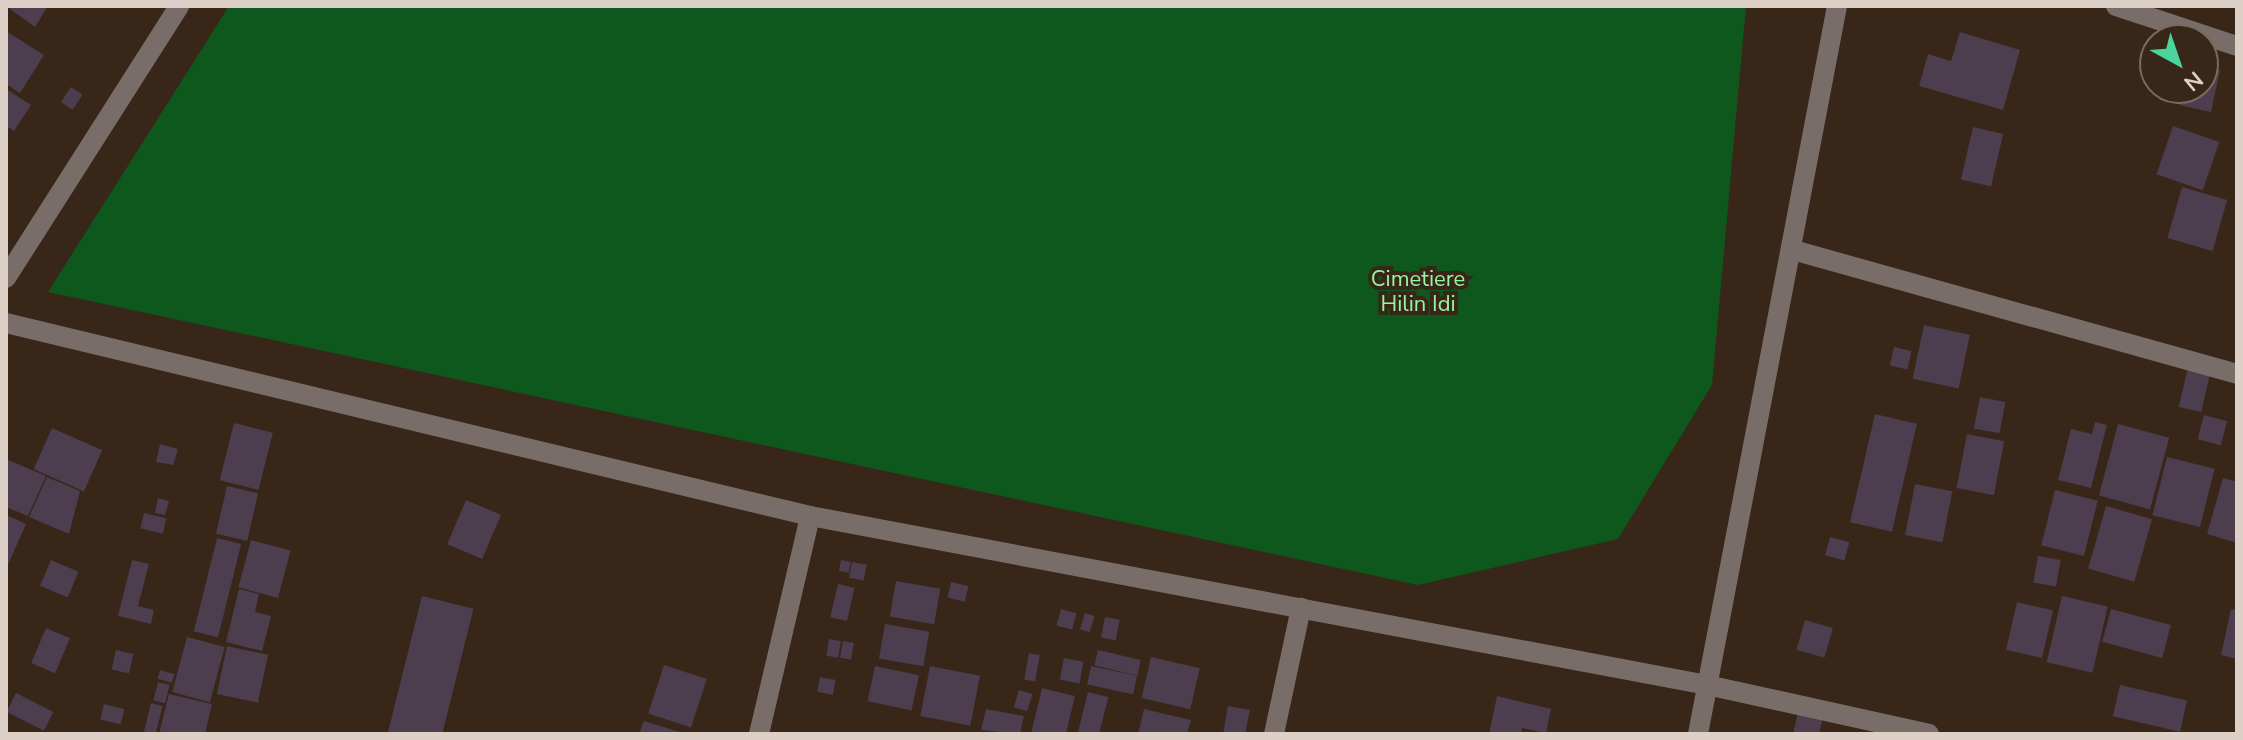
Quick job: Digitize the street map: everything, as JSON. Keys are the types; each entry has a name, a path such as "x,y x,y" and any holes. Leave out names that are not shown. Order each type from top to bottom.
{"street":[{"path":"6,278 179,6"},
{"path":"1698,734 1793,250 1837,6"},
{"path":"2116,6 2237,46"},
{"path":"1793,250 2237,374"},
{"path":"6,323 810,516 1707,685 1929,734"},
{"path":"759,734 810,516"},
{"path":"1274,734 1301,608"}],"green space":[{"name":"Cimetiere Hilin Idi","path":"229,6 1746,6 1712,385 1618,539 1418,585 48,292"}],"building":[{"path":"6,6 48,6 35,27"},
{"path":"6,31 44,55 20,93 6,84"},
{"path":"1960,32 2020,50 2003,110 1919,86 1928,54 1951,61"},
{"path":"71,87 83,95 73,110 61,102"},
{"path":"6,89 31,105 14,131 6,126"},
{"path":"2179,104 2213,104 2211,112"},
{"path":"2173,126 2219,142 2203,190 2156,174"},
{"path":"1973,127 2003,134 1991,187 1961,180"},
{"path":"2182,187 2227,200 2213,251 2167,238"},
{"path":"1924,325 1970,335 1959,389 1913,379"},
{"path":"1894,347 1912,351 1907,370 1890,366"},
{"path":"2188,367 2210,372 2201,412 2179,407"},
{"path":"1980,397 2006,402 1999,433 1974,428"},
{"path":"1875,414 1917,424 1892,532 1850,522"},
{"path":"2204,415 2227,421 2221,445 2198,439"},
{"path":"2095,422 2107,425 2091,488 2058,480 2071,429 2092,434"},
{"path":"234,423 273,433 259,490 220,480"},
{"path":"2118,424 2169,438 2150,509 2099,495"},
{"path":"52,428 102,450 84,491 34,469"},
{"path":"1967,434 2004,441 1994,495 1957,488"},
{"path":"160,444 178,449 173,465 156,462"},
{"path":"2167,457 2215,469 2200,527 2152,515"},
{"path":"6,459 46,476 28,516 6,507"},
{"path":"47,477 80,491 69,534 29,517"},
{"path":"2223,478 2237,482 2237,543 2207,534"},
{"path":"1915,484 1952,491 1942,542 1905,535"},
{"path":"227,486 258,493 247,541 216,534"},
{"path":"2055,490 2098,501 2084,556 2041,545"},
{"path":"158,498 169,501 165,515 155,513"},
{"path":"466,500 501,515 482,559 447,544"},
{"path":"2106,506 2152,519 2134,582 2088,568"},
{"path":"144,513 166,518 163,534 140,529"},
{"path":"6,515 26,524 6,569"},
{"path":"1830,537 1849,542 1844,561 1825,555"},
{"path":"217,538 241,544 218,637 194,631"},
{"path":"251,540 291,551 278,598 238,587"},
{"path":"2038,556 2061,560 2056,587 2033,583"},
{"path":"51,560 79,572 68,597 40,586"},
{"path":"132,560 149,564 138,606 154,610 151,624 118,616"},
{"path":"841,560 851,562 849,573 839,571"},
{"path":"852,562 867,565 864,581 849,578"},
{"path":"896,581 940,589 934,624 890,616"},
{"path":"951,582 969,586 965,602 947,598"},
{"path":"838,584 855,588 847,621 830,617"},
{"path":"239,589 259,594 255,612 271,616 262,651 226,642"},
{"path":"422,596 473,609 442,734 388,734"},
{"path":"2062,596 2108,607 2092,673 2047,662"},
{"path":"2017,602 2053,610 2042,658 2006,650"},
{"path":"1061,609 1076,613 1072,630 1057,625"},
{"path":"2111,609 2171,625 2162,658 2102,642"},
{"path":"2231,609 2237,610 2237,659 2221,655"},
{"path":"1085,613 1095,616 1090,632 1080,629"},
{"path":"1105,617 1120,620 1116,640 1101,638"},
{"path":"1805,620 1833,628 1824,658 1796,650"},
{"path":"885,624 929,632 923,666 879,658"},
{"path":"46,628 70,638 55,673 31,663"},
{"path":"187,637 225,647 210,702 172,692"},
{"path":"829,639 841,641 838,658 826,656"},
{"path":"843,641 854,643 851,660 840,658"},
{"path":"227,646 268,655 258,703 217,694"},
{"path":"116,650 134,654 129,674 112,669"},
{"path":"1098,650 1141,660 1137,675 1094,666"},
{"path":"1029,653 1040,655 1035,681 1024,680"},
{"path":"1151,657 1200,668 1190,709 1142,698"},
{"path":"1064,658 1084,662 1079,683 1060,680"},
{"path":"664,665 707,679 691,727 648,714"},
{"path":"875,666 919,675 912,711 868,701"},
{"path":"930,666 980,676 970,726 920,716"},
{"path":"1091,666 1137,676 1133,694 1087,685"},
{"path":"160,670 174,674 172,683 158,679"},
{"path":"820,677 836,680 833,695 817,692"},
{"path":"158,682 170,685 165,703 153,700"},
{"path":"2120,685 2187,701 2180,732 2113,716"},
{"path":"1042,688 1075,696 1066,734 1031,734"},
{"path":"1019,690 1032,694 1027,711 1014,707"},
{"path":"1088,692 1108,697 1099,734 1078,734"},
{"path":"16,693 53,712 44,731 6,712"},
{"path":"169,694 212,704 205,734 159,734"},
{"path":"1497,696 1551,709 1546,733 1522,728 1521,734 1489,734"},
{"path":"151,703 163,706 156,734 144,731"},
{"path":"104,704 124,709 121,725 100,720"},
{"path":"1228,706 1250,710 1245,734 1223,734"},
{"path":"986,709 1024,716 1020,734 981,730"},
{"path":"1144,709 1191,720 1187,734 1138,734"},
{"path":"1798,712 1823,718 1819,734 1793,734"},
{"path":"644,721 683,733 683,734 639,734"}]}
